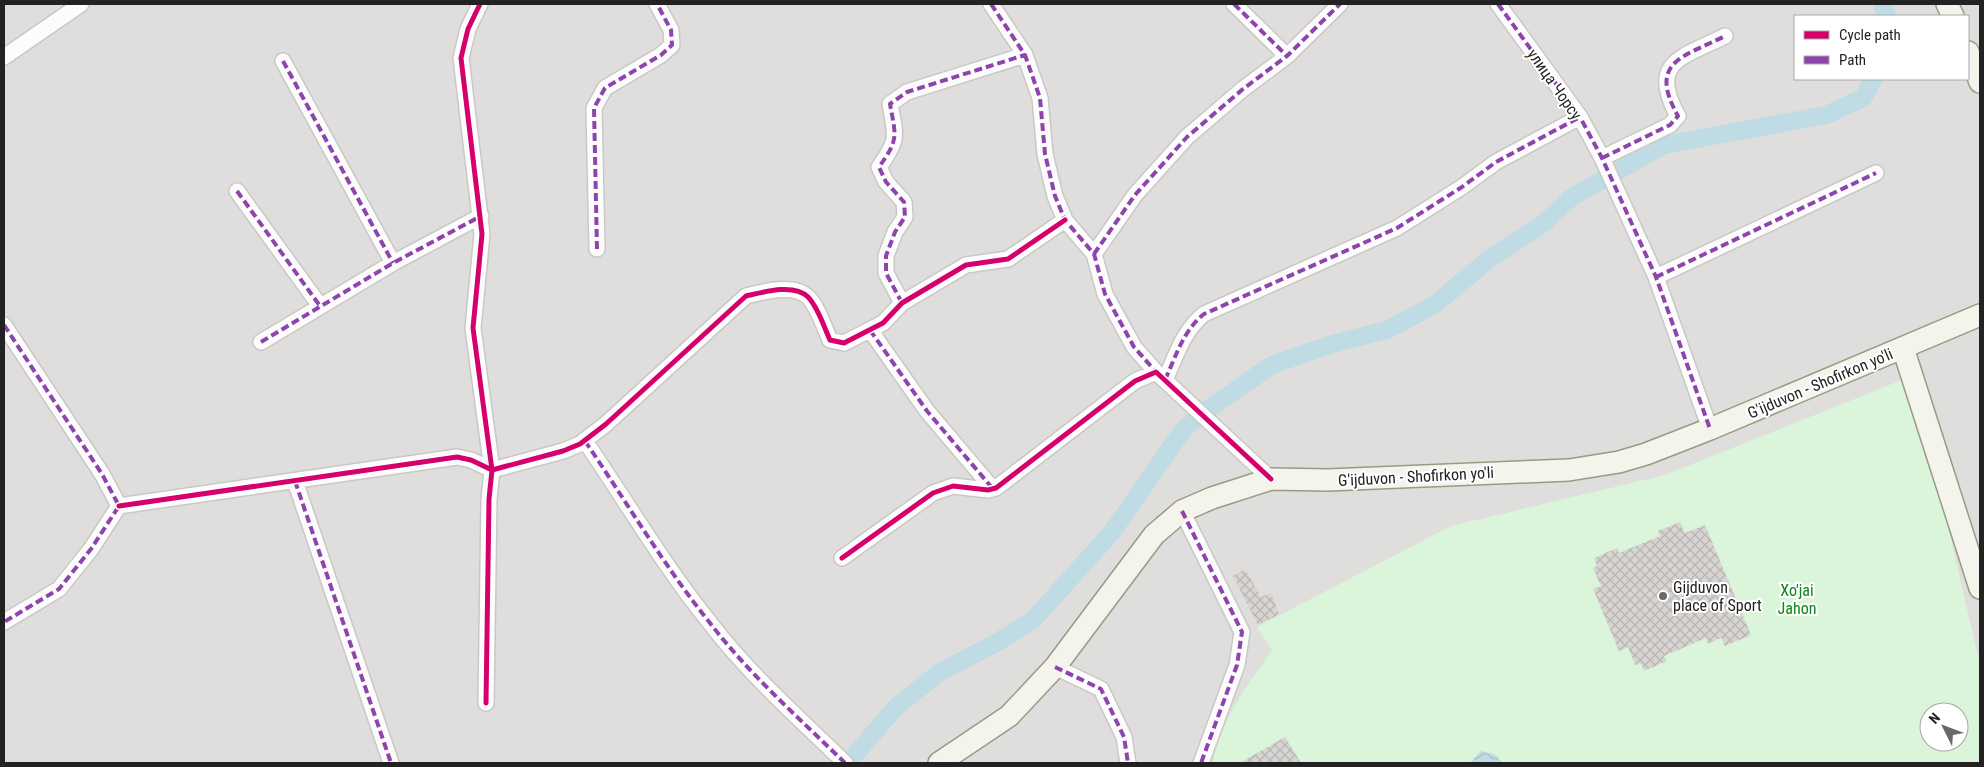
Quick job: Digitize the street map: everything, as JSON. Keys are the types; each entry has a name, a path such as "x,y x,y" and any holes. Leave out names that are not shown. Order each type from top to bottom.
{"main road":[{"path":"1969,54 1980,82"},
{"name":"G'ijduvon - Shofirkon yo'li","path":"939,763 1009,716 1055,667 1154,535 1182,511 1212,498 1271,479 1328,480 1569,470 1646,454 1710,429 1980,315"},
{"path":"1903,348 1980,588"}],"street":[{"path":"4,57 81,4"},
{"path":"480,4 468,29 461,58 481,216 482,248 473,328 492,470 489,499 486,703"},
{"path":"597,249 594,108 605,88 662,54 672,45 671,30 657,4"},
{"path":"991,4 1025,54 1040,98 1045,154 1055,196 1065,220 1094,254 1105,294 1134,347 1161,376 1271,479"},
{"path":"1234,4 1287,56"},
{"path":"1094,254 1135,195 1187,137 1243,89 1287,56 1340,4"},
{"name":"улица Чорсу","path":"1498,4 1580,117 1604,163 1656,277 1710,429"},
{"path":"1604,163 1670,125 1678,116 1665,81 1667,70 1676,61 1726,36"},
{"path":"902,303 886,273 886,256 895,232 905,217 904,202 886,182 879,168 893,148 896,133 890,104 907,92 1025,54"},
{"path":"283,61 393,263"},
{"path":"842,558 933,493 953,486 993,489 1135,381 1161,376 1182,344 1183,335 1204,314 1397,228 1462,187 1496,162 1580,117"},
{"path":"1656,277 1876,173"},
{"path":"237,191 320,306"},
{"path":"262,342 393,263 481,216"},
{"path":"4,622 59,589 91,549 119,506 457,457 475,461 492,470 564,451 585,441 746,296 766,291 799,291 808,298 830,340 844,343 883,323 902,303 966,265 1008,259 1065,220"},
{"path":"4,324 102,474 119,506"},
{"path":"870,330 927,411 993,489"},
{"path":"585,441 711,625 745,664 845,763"},
{"path":"295,481 391,763"},
{"path":"1182,511 1242,632 1237,665 1201,763"},
{"path":"1055,667 1101,689 1124,737 1128,763"}],"shaded area":[{"path":"4,4 1980,4 1980,763 4,763"}],"green space":[{"name":"Xo'jai Jahon","path":"1902,380 1944,509 1980,665 1980,763 1213,763 1216,747 1228,718 1272,650 1257,627 1451,526 1665,475"}],"water":[{"path":"1481,751 1494,754 1503,763 1470,763"}],"building":[{"name":"Gijduvon place of Sport","path":"1680,522 1685,533 1705,525 1751,635 1725,646 1721,638 1708,644 1706,638 1664,656 1667,661 1644,671 1641,663 1635,665 1628,647 1619,651 1593,589 1601,586 1593,568 1597,566 1594,558 1617,548 1619,553 1660,536 1658,531"},
{"path":"1245,569 1261,597 1271,593 1279,614 1258,625 1233,576"},
{"path":"1285,737 1301,763 1240,763"}],"waterway":[{"path":"1882,4 1887,15"},
{"path":"848,763 896,707 940,672 996,643 1033,620 1112,532 1183,430 1204,412 1272,365 1332,344 1387,330 1434,305 1488,260 1544,223 1572,197 1664,145 1826,115 1863,98 1873,80"}],"marked path":[{"path":"597,249 594,108 605,88 661,55 672,45 671,30 657,4"},
{"path":"991,4 1025,55 1040,98 1045,154 1055,196 1065,220 1094,254 1105,294 1134,347 1156,372"},
{"path":"1234,4 1287,56"},
{"path":"1094,254 1135,195 1187,137 1243,89 1287,56 1340,4"},
{"path":"1498,4 1580,117 1602,158 1656,277 1710,429"},
{"path":"1602,158 1670,125 1678,116 1669,98 1666,83 1668,72 1674,63 1684,56 1725,36"},
{"path":"902,303 886,273 886,256 895,232 905,217 904,202 886,182 879,167 893,143 894,124 890,104 907,92 1025,55"},
{"path":"283,61 393,263"},
{"path":"1165,380 1185,336 1204,314 1397,228 1462,187 1496,162 1580,117"},
{"path":"1656,277 1876,173"},
{"path":"237,191 320,306"},
{"path":"261,342 393,263 481,216"},
{"path":"4,325 102,474 119,506 91,549 59,589 4,622"},
{"path":"870,330 927,411 993,489"},
{"path":"585,441 677,579 725,642 775,695 845,763"},
{"path":"295,481 391,763"},
{"path":"1182,511 1242,632 1237,665 1201,763"},
{"path":"1055,667 1101,689 1124,737 1128,763"}],"cycle path":[{"path":"480,4 468,29 461,58 482,234 473,328 492,470 563,451 580,444 606,424 746,296 787,289 802,293 815,306 830,340 844,343 883,323 902,303 966,265 1008,259 1065,220"},
{"path":"842,558 933,493 953,486 988,490 996,488 1135,381 1156,372 1271,479"},
{"path":"119,506 457,457 471,460 492,470 489,499 486,703"}],"place":[{"name":"Gijduvon place of Sport","path":"1663,596"}]}
